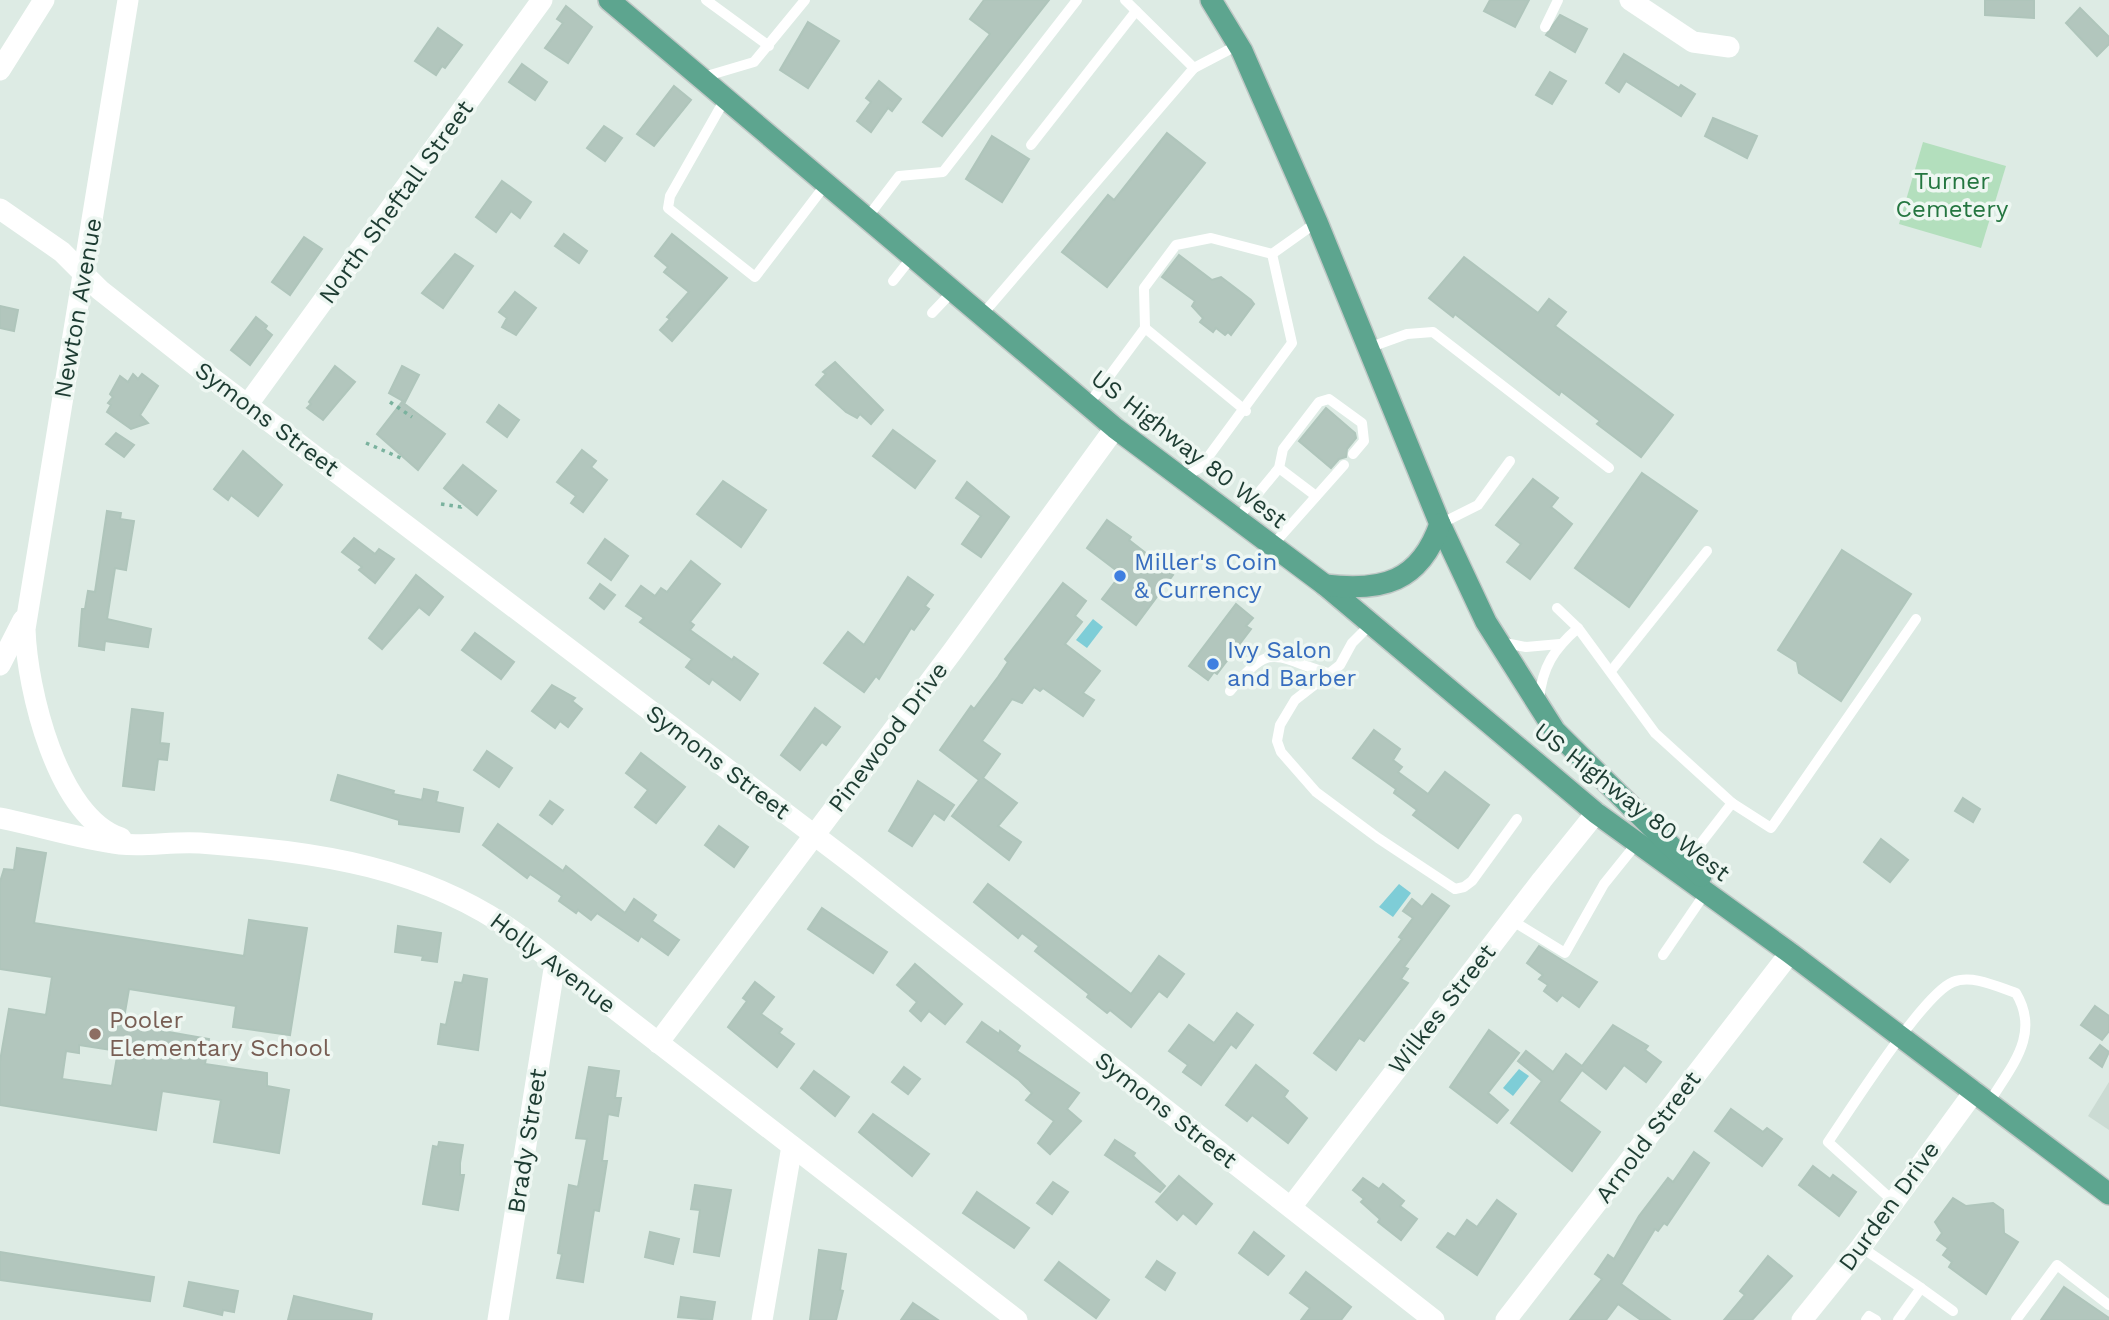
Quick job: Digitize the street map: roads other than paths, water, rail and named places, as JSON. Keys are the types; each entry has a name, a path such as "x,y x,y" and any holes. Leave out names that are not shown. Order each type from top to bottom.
{"main road":[{"name":"US Highway 80 West","path":"609,0 1115,428 1325,586 1596,813 1637,843 1682,867 1750,924"},
{"name":"US Highway 80 West","path":"1211,0 1238,45 1317,222 1440,524 1498,641 1555,731 1706,892 2109,1194"},
{"path":"1325,586 1353,589 1392,582 1422,559 1433,544 1440,524"}],"street":[{"path":"0,70 44,0"},
{"name":"Newton Avenue","path":"128,0 25,615 27,656 35,693 50,743 74,800 94,824 112,835 158,843"},
{"name":"North Sheftall Street","path":"248,404 542,0"},
{"path":"1630,0 1693,42 1729,47"},
{"name":"Symons Street","path":"0,209 53,245 115,302 814,835 1434,1320"},
{"name":"Pinewood Drive","path":"658,1043 1115,428"},
{"name":"Newton Avenue","path":"0,665 25,615"},
{"name":"Wilkes Street","path":"1291,1207 1511,919 1596,813"},
{"name":"Holly Avenue","path":"0,818 112,843 202,843 359,865 411,877 483,910 1017,1320"},
{"name":"Arnold Street","path":"1506,1320 1790,953"},
{"name":"Brady Street","path":"498,1320 555,963"},
{"name":"Durden Drive","path":"1802,1320 1861,1247 1892,1201 1981,1098"},
{"path":"762,1320 792,1146"}],"lane":[{"path":"706,0 769,46"},
{"path":"701,78 754,62 805,0"},
{"path":"867,218 899,176 943,172 1077,0"},
{"path":"1125,0 1194,68"},
{"path":"1545,26 1558,0"},
{"path":"1031,145 1136,11"},
{"path":"982,316 1194,68 1238,45"},
{"path":"725,99 670,196 668,208 755,277 826,184"},
{"path":"1272,254 1317,222"},
{"path":"1088,405 1145,328 1144,288 1176,245 1212,238 1272,254"},
{"path":"1182,478 1200,468 1245,411 1292,343 1272,254"},
{"path":"893,281 912,257"},
{"path":"932,313 953,291"},
{"path":"1145,328 1245,411"},
{"path":"1368,348 1407,334 1433,332 1609,468"},
{"path":"1237,519 1279,468 1283,449 1319,402 1329,399 1362,423 1364,441 1353,454"},
{"path":"1440,524 1478,505 1510,461"},
{"path":"1272,546 1344,465"},
{"path":"1279,468 1316,496"},
{"path":"1611,671 1707,551"},
{"path":"1557,608 1578,628 1655,733 1732,803 1771,828 1916,619"},
{"path":"1371,624 1352,643 1343,662 1295,700 1280,725 1277,741 1285,761 1316,792 1378,838 1455,889 1472,881 1517,819"},
{"path":"1539,702 1544,672 1560,644 1578,628"},
{"path":"1498,641 1526,647 1560,644"},
{"path":"1230,691 1256,661 1268,656 1328,673"},
{"path":"1682,867 1732,803"},
{"path":"1511,919 1565,953 1604,884 1637,843"},
{"path":"1663,955 1706,892"},
{"path":"1892,1201 1828,1142 1901,1037 1940,991 1955,981 1979,981 2016,993 2026,1010 2028,1031 1981,1098"},
{"path":"1861,1247 1953,1311"},
{"path":"2016,1320 2057,1265 2109,1305"},
{"path":"1898,1320 1921,1288"},
{"path":"1866,1320 1869,1316 1876,1320"}],"water":[{"path":"1093,619 1103,627 1087,648 1076,640"},
{"path":"1399,884 1411,893 1393,917 1379,907"},
{"path":"1519,1069 1529,1076 1513,1096 1503,1088"}],"place":[{"name":"Miller's Coin & Currency","path":"1120,576"},
{"name":"Ivy Salon and Barber","path":"1213,664"},
{"name":"Pooler Elementary School","path":"95,1034"}],"park label":[{"name":"Turner Cemetery","path":"1952,195"}]}
